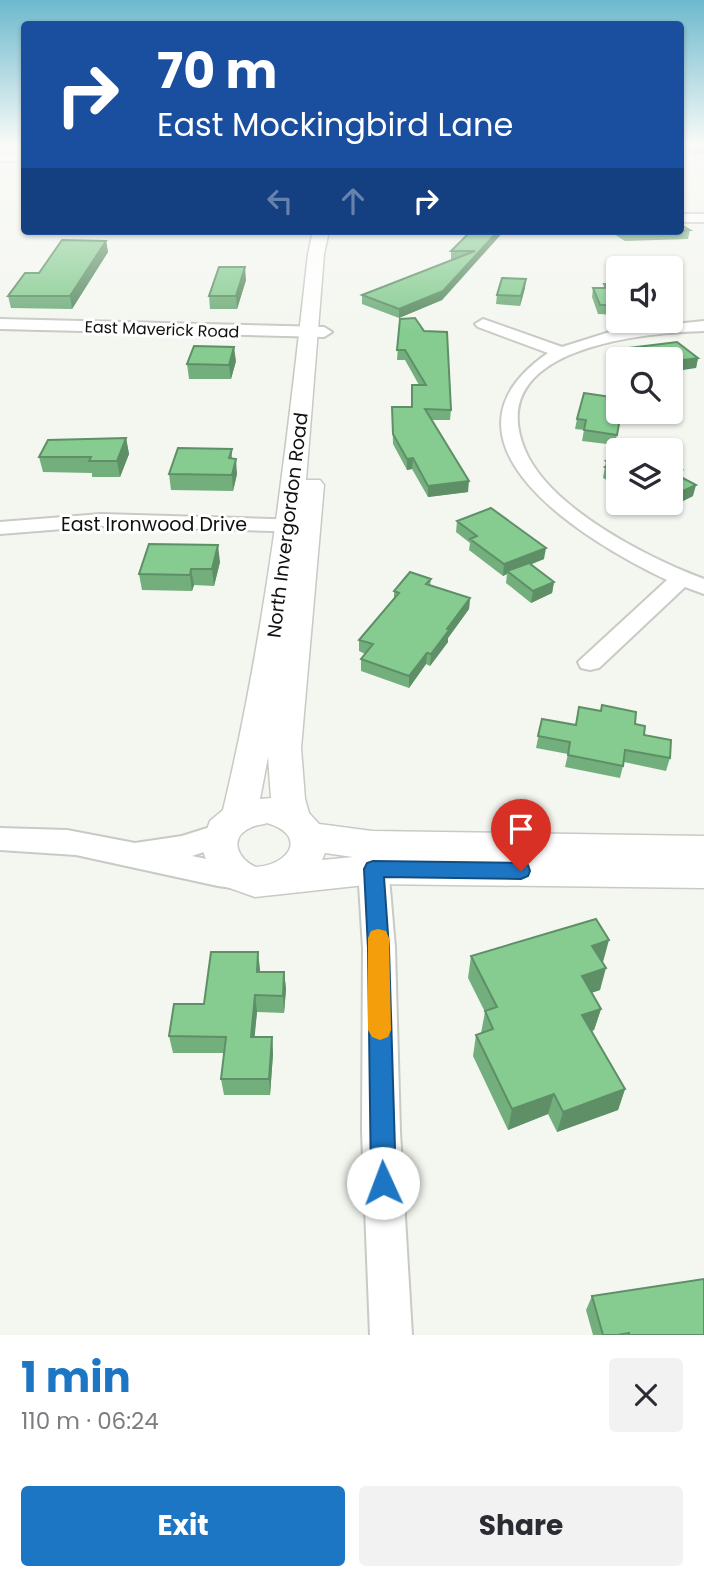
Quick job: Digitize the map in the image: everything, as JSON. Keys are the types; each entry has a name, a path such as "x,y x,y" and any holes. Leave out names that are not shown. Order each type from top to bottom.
{"street":[{"path":"684,218 704,218"},
{"name":"North Invergordon Road","path":"256,878 228,870 220,859 218,848 230,826 262,709 319,421 316,254 320,235"},
{"name":"North Invergordon Road","path":"316,332 333,235"},
{"name":"East Maverick Road","path":"0,324 316,332"},
{"path":"483,324 561,352"},
{"path":"0,335 17,325"},
{"path":"704,326 632,331 590,341 561,352 522,383 514,397 509,424 514,444 525,466 566,513 598,535 704,587"},
{"name":"East Ironwood Drive","path":"0,528 101,520 298,525"},
{"name":"North Invergordon Road","path":"298,525 282,773 285,793 300,827"},
{"path":"590,662 682,578"},
{"path":"133,853 181,848 267,810 300,827 373,857 704,873"},
{"path":"256,878 297,867 308,847 300,827"},
{"path":"0,839 72,842 133,853 185,869 256,878 373,857 704,850"},
{"path":"373,857 379,948 381,1132 391,1335"}],"building":[{"path":"467,235 494,235 443,291 399,309 362,295 475,251 451,251"},
{"path":"62,240 106,241 70,296 8,296 25,273 39,273"},
{"path":"219,267 245,267 236,296 209,296"},
{"path":"502,278 526,279 521,296 497,295"},
{"path":"593,288 606,288 606,305 600,305"},
{"path":"415,318 424,331 447,332 451,410 425,409 469,481 428,486 413,458 407,459 393,434 392,407 412,407 412,385 426,385 405,350 397,350 400,319"},
{"path":"677,342 698,358 683,360 683,347 637,347"},
{"path":"194,346 234,347 229,365 187,364"},
{"path":"584,393 606,396 606,424 619,424 617,435 584,430 586,420 577,419"},
{"path":"126,438 117,461 89,461 91,457 39,457 48,440"},
{"path":"178,448 232,449 229,458 236,459 232,475 169,474"},
{"path":"683,478 696,485 683,491"},
{"path":"491,508 546,548 504,564 470,539 477,536 457,521"},
{"path":"149,544 218,545 212,569 191,569 190,575 139,574"},
{"path":"529,563 554,582 533,591 507,571"},
{"path":"410,572 431,579 426,584 470,598 431,654 427,653 409,676 361,659 373,644 359,640 399,593 394,591"},
{"path":"602,705 636,712 635,724 645,726 644,735 671,740 670,758 625,750 623,766 568,755 570,742 538,736 542,719 576,725 579,707 601,711"},
{"path":"596,919 609,940 592,946 606,968 582,976 601,1009 582,1015 625,1089 563,1112 554,1094 512,1109 476,1035 493,1029 485,1011 497,1007 471,956"},
{"path":"211,952 258,952 257,972 284,972 283,996 255,995 251,1037 272,1037 269,1079 221,1079 226,1037 169,1036 174,1004 204,1004"},
{"path":"704,1279 704,1335 603,1335 592,1296"}],"slow traffic":[{"path":"378,938 380,1030"}],"route":[{"path":"383,1183 379,948 373,869 521,871"}]}
